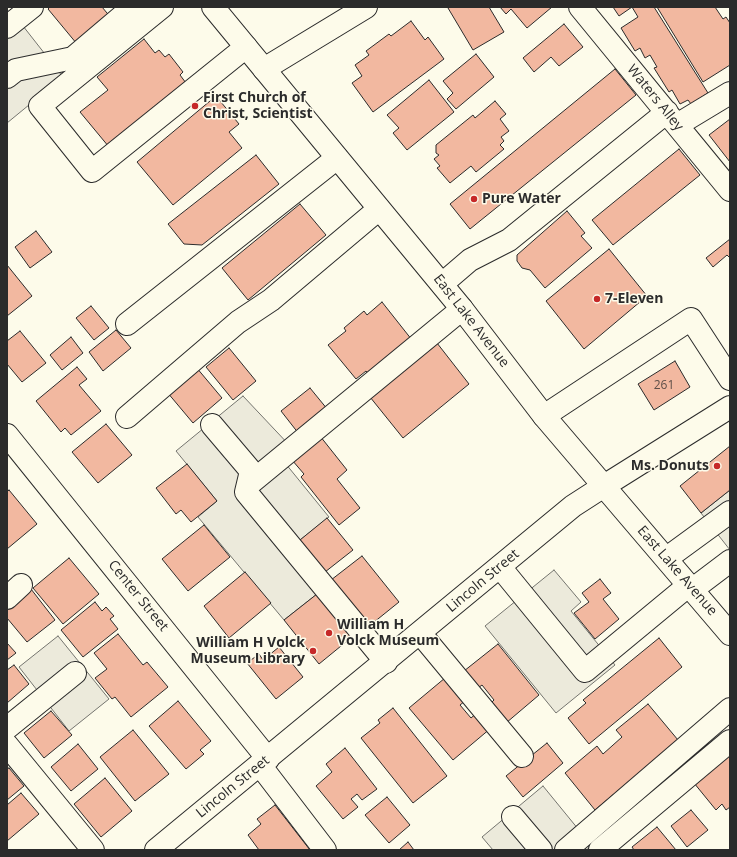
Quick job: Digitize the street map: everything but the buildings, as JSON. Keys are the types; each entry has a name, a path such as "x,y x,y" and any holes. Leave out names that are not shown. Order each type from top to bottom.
{"main road":[{"path":"7,27 32,7"},
{"path":"7,77 16,70 73,58 133,7"},
{"path":"162,7 40,106 92,171 246,47"},
{"name":"East Lake Avenue","path":"213,7 442,284 544,416 667,558 730,634"},
{"path":"264,69 366,7"},
{"name":"Waters Alley","path":"580,7 730,190"},
{"path":"442,284 470,260 509,240 672,119 730,93"},
{"path":"127,324 337,158"},
{"path":"127,418 238,322 271,300 379,208"},
{"path":"248,485 462,309"},
{"path":"544,416 691,318 730,379"},
{"name":"Lincoln Street","path":"156,850 386,662 573,506 730,407"},
{"path":"212,425 251,471 246,492 386,662"},
{"name":"Center Street","path":"7,435 14,458 264,762 325,850"},
{"path":"667,558 730,512"},
{"path":"500,567 585,671 691,587 730,561"},
{"path":"420,633 522,756"},
{"path":"7,728 75,673"},
{"path":"566,850 730,709"},
{"path":"600,850 730,741"},
{"path":"7,746 93,850"},
{"path":"512,817 541,850"}],"shaded area":[{"path":"23,26 63,77 7,123 7,39"},
{"path":"243,396 292,448 281,458 329,517 300,540 317,594 284,620 198,517 217,501 176,451"},
{"path":"730,490 730,550 701,513"},
{"path":"554,570 581,602 571,611 615,665 556,713 485,626"},
{"path":"58,636 109,699 69,731 19,667"},
{"path":"543,786 592,846 586,850 493,850 482,837"}],"place":[{"name":"First Church of Christ, Scientist","path":"195,106"},
{"name":"Pure Water","path":"474,199"},
{"name":"7-Eleven","path":"597,299"},
{"name":"Ms. Donuts","path":"717,466"},
{"name":"William H Volck Museum","path":"329,633"},
{"name":"William H Volck Museum Library","path":"313,651"}]}
